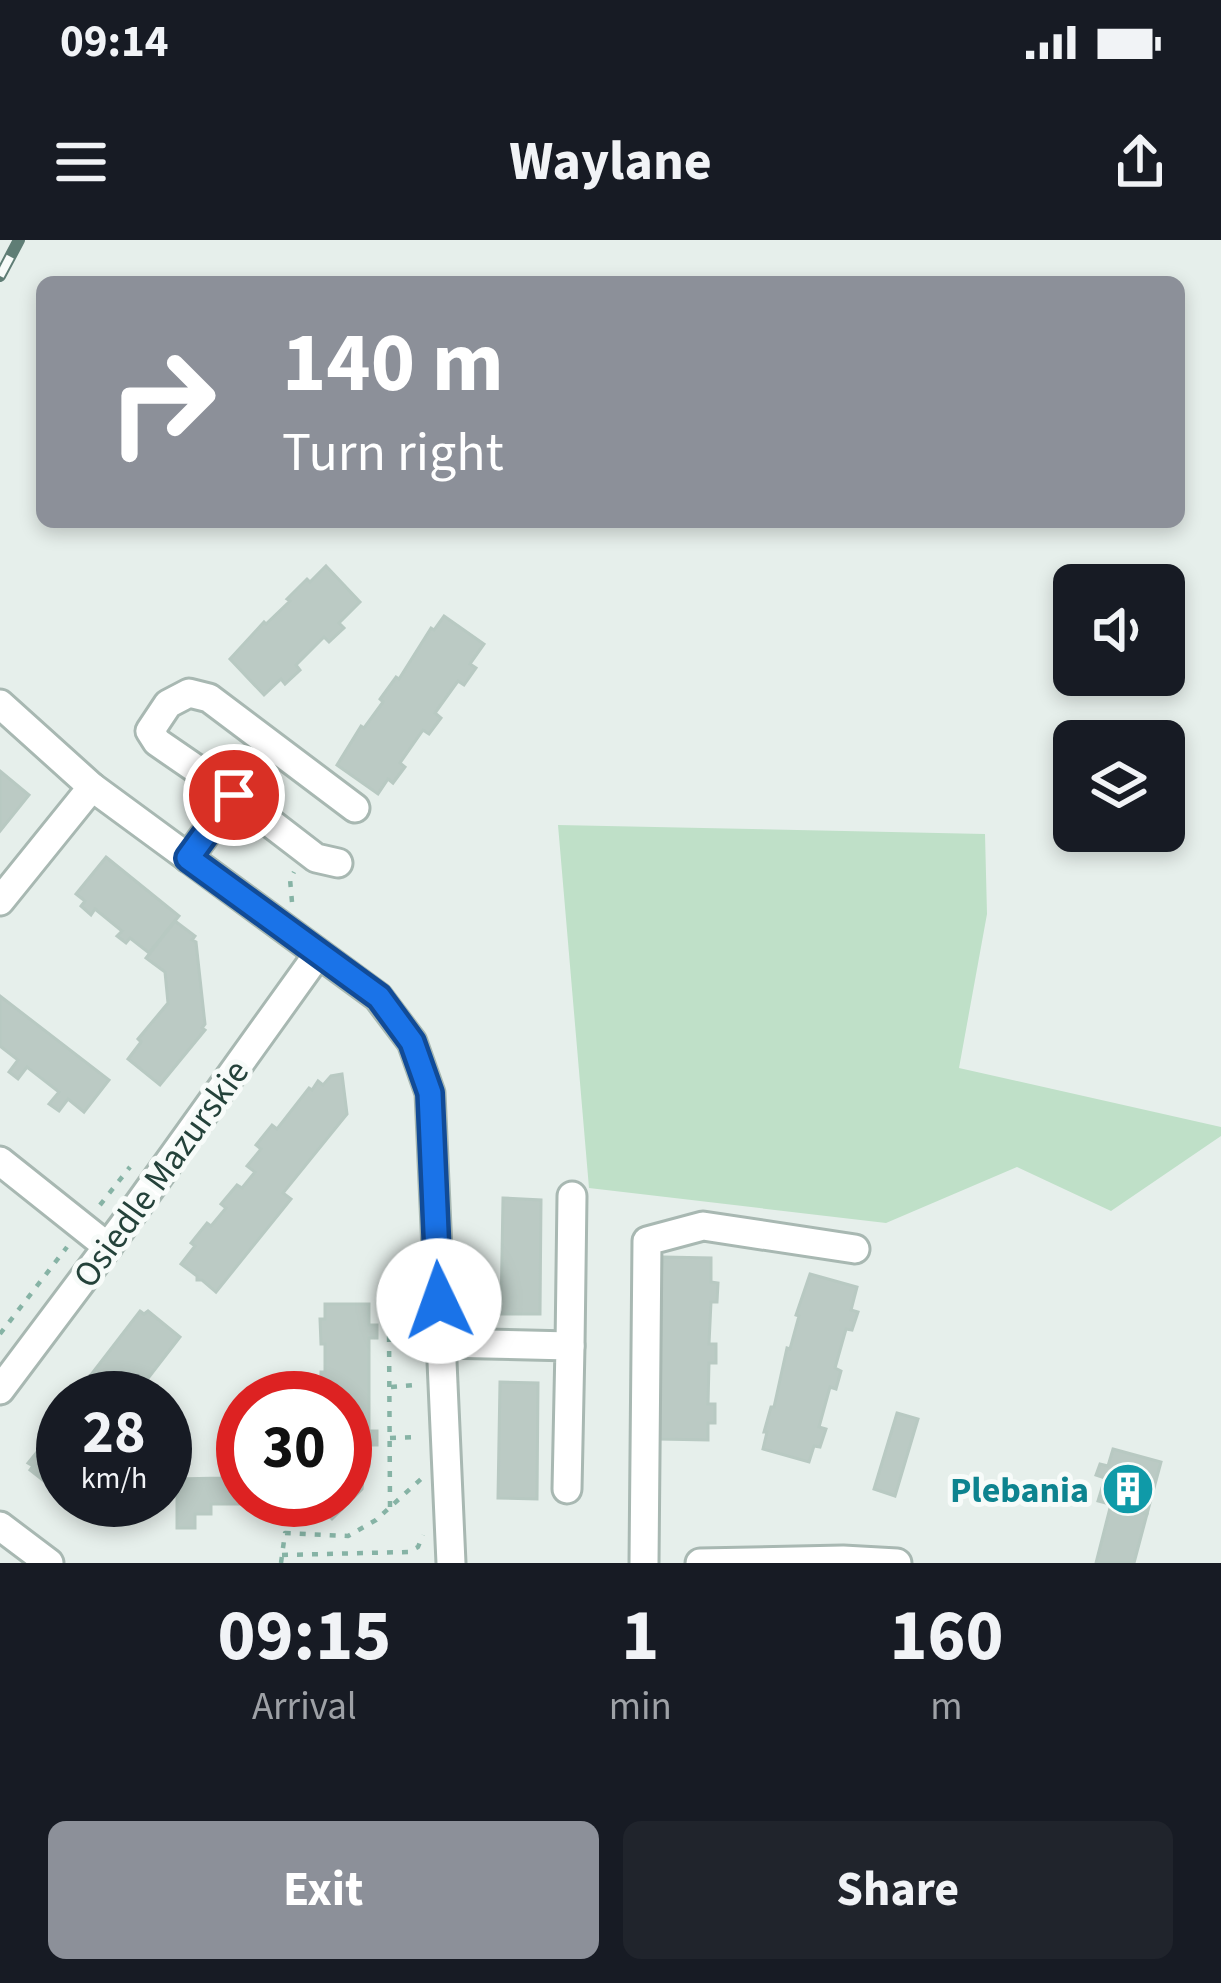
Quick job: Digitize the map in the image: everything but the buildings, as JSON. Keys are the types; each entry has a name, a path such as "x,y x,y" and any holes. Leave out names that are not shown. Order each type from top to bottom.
{"street":[{"path":"338,863 316,859 157,742 150,730 168,704 189,693 209,698 355,808"},
{"path":"0,704 92,787 379,997 412,1042 430,1093 431,1337 451,1563"},
{"path":"0,901 92,787"},
{"path":"188,858 234,795"},
{"name":"Osiedle Mazurskie","path":"0,1390 318,955"},
{"path":"0,1161 108,1247"},
{"path":"567,1489 572,1196"},
{"path":"644,1563 647,1240 703,1226 855,1249"},
{"path":"431,1337 570,1346"},
{"path":"0,1526 49,1563"},
{"path":"700,1563 897,1563"}],"path":[{"path":"0,1334 129,1168"},
{"path":"390,1507 389,1328 431,1337"},
{"path":"390,1387 422,1384"},
{"path":"389,1438 423,1437"},
{"path":"424,1495 424,1476 376,1520 348,1536 285,1533 282,1559 409,1552 418,1547 425,1532"},
{"path":"409,1552 410,1563"}],"green space":[{"path":"558,825 985,834 987,914 959,1068 1221,1127 1221,1136 1111,1211 1017,1167 886,1223 589,1188"}],"railway":[{"path":"0,276 19,240"}],"place":[{"name":"Plebania","path":"1128,1489"}],"route":[{"path":"234,795 188,858 379,997 412,1042 430,1093 439,1301"}]}
